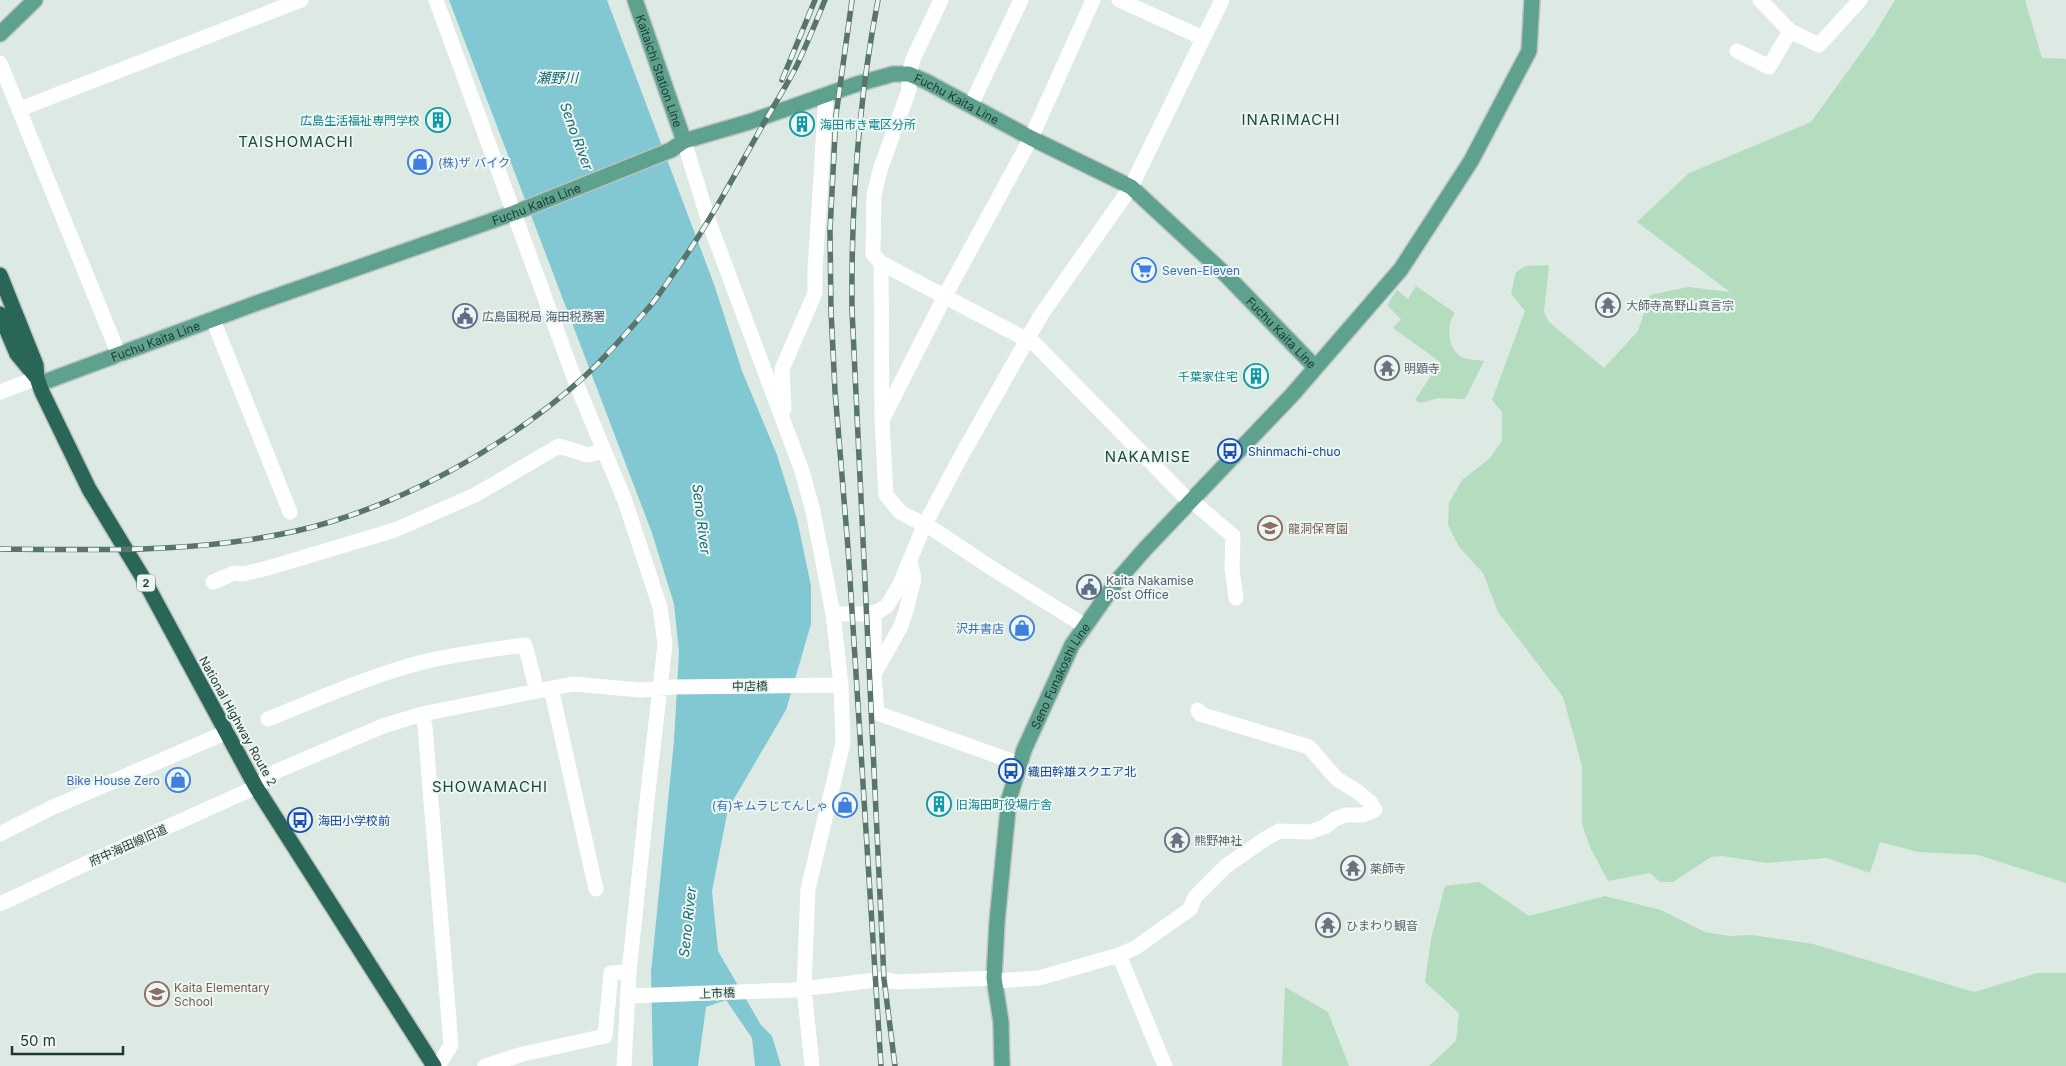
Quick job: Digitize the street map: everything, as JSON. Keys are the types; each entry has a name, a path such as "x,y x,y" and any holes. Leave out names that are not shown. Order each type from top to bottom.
{"highway":[{"name":"National Highway Route 2","path":"0,275 36,364 38,381"},
{"name":"National Highway Route 2","path":"0,314 17,354 38,381 59,429 89,489 143,578 256,787 436,1066"}],"main road":[{"path":"0,34 36,0"},
{"name":"Kaitaichi Station Line","path":"635,0 684,141"},
{"name":"Fuchu Kaita Line","path":"38,381 118,355 266,300 520,210 671,150 684,141 749,122 854,85 893,74 908,74 1131,187 1225,274 1315,367 1401,269 1471,161 1529,51 1532,0"},
{"name":"Seno Funakoshi Line","path":"1002,1066 1000,1022 995,980 997,922 1006,822 1010,799 1024,750 1062,664 1072,645 1117,580 1292,395 1315,367"}],"street":[{"path":"20,109 301,0"},
{"path":"436,0 520,210 576,383 625,501 660,607 665,644 667,688 648,792 629,972 634,996 624,1066"},
{"path":"941,0 913,59 908,74 909,90 881,166 874,195 874,254 881,263 1035,344 1191,501 1233,536 1232,568 1236,598"},
{"path":"971,105 1021,0"},
{"path":"882,421 945,296 1031,138 1094,0"},
{"path":"1119,0 1203,38"},
{"path":"1020,764 877,713 874,674 874,618 888,606 910,562 924,526 1040,315 1131,187 1222,0"},
{"path":"1760,0 1790,31 1819,45 1860,0"},
{"path":"1737,51 1769,68 1790,31"},
{"path":"0,63 118,355"},
{"path":"785,425 782,369 815,293 826,96"},
{"path":"684,141 709,222 802,471 813,511 833,614 834,685 843,743 808,889 798,989 812,1066"},
{"path":"881,263 882,421 886,495 900,512 933,530 1085,626"},
{"path":"213,320 290,512"},
{"path":"0,392 38,381"},
{"path":"213,582 234,573 243,574 268,568 395,530 475,495 559,446 588,455 604,450"},
{"path":"874,674 901,626 914,580 910,562"},
{"path":"833,614 874,618 899,612 908,603"},
{"path":"268,719 366,679 419,663 461,653 525,645 544,690 596,889"},
{"name":"中店橋","path":"422,714 572,684 641,690 834,685"},
{"name":"上市橋","path":"634,996 798,989 884,979 895,982 1039,978 1119,956 1134,948 1190,909 1195,897 1226,866 1279,831 1310,832 1346,815 1363,815 1375,810 1371,803 1358,792 1337,779 1309,747 1200,714 1198,710"},
{"path":"422,714 425,727 451,1045 436,1066"},
{"name":"府中海田線旧道","path":"0,904 256,787 277,771 383,726 422,714"},
{"path":"0,834 52,808 227,732"},
{"path":"1119,956 1164,1066"},
{"path":"485,1066 523,1054 606,1036 611,973 629,972"}],"green space":[{"path":"1895,0 2025,0 2042,58 2066,59 2066,883 1978,855 1918,852 1880,842 1870,873 1827,858 1767,863 1722,856 1711,857 1673,882 1660,882 1650,873 1608,881 1590,847 1582,824 1582,766 1563,697 1498,612 1483,573 1459,547 1448,525 1449,503 1462,480 1489,459 1502,441 1502,412 1492,400 1525,311 1511,294 1516,272 1526,266 1549,265 1544,312 1549,322 1604,368 1638,331 1650,295 1688,287 1730,292 1637,222 1689,173 1811,122 1874,35"},
{"path":"1416,286 1455,313 1449,331 1454,350 1466,359 1484,361 1465,399 1438,398 1421,403 1415,400 1440,362 1393,328 1401,319 1387,305 1397,290 1408,299"},
{"path":"1479,882 1529,916 1605,896 1661,910 1705,932 1729,936 1752,935 1813,944 1974,992 2037,973 2066,973 2066,1066 1429,1066 1456,1041 1459,1013 1425,982 1431,939 1445,886"},
{"path":"1285,987 1328,1012 1349,1066 1282,1066"}],"water":[{"name":"瀬野川","path":"449,0 607,0 715,287 742,371 777,455 797,519 811,586 811,624 786,710 728,809 712,891 718,951 761,1025 772,1036 781,1066 755,1066 752,1038 726,1000 706,1007 698,1066 653,1066 651,972 674,741 679,652 674,604 652,533"}],"railway":[{"path":"782,80 815,0"},
{"path":"0,549 112,550 186,547 259,538 296,531 335,521 412,490 487,450 522,427 585,376 610,351 661,292 710,219 765,122 797,65 825,0"},
{"path":"852,0 836,115 830,230 831,311 881,1066"},
{"path":"878,0 865,77 857,155 853,232 852,310 884,979 895,1066"}],"place":[{"name":"広島生活福祉専門学校","path":"438,120"},
{"name":"海田市き電区分所","path":"802,124"},
{"name":"(株)ザ バイク","path":"420,162"},
{"name":"Seven-Eleven","path":"1144,270"},
{"name":"大師寺高野山真言宗","path":"1608,305"},
{"name":"広島国税局 海田税務署","path":"465,316"},
{"name":"明顕寺","path":"1387,368"},
{"name":"千葉家住宅","path":"1256,376"},
{"name":"Shinmachi-chuo","path":"1230,451"},
{"name":"龍洞保育園","path":"1270,528"},
{"name":"Kaita Nakamise Post Office","path":"1089,587"},
{"name":"沢井書店","path":"1022,628"},
{"name":"織田幹雄スクエア北","path":"1011,771"},
{"name":"Bike House Zero","path":"178,780"},
{"name":"旧海田町役場庁舎","path":"939,804"},
{"name":"(有)キムラじてんしゃ","path":"845,805"},
{"name":"海田小学校前","path":"300,820"},
{"name":"熊野神社","path":"1177,840"},
{"name":"薬師寺","path":"1353,868"},
{"name":"ひまわり観音","path":"1328,925"},
{"name":"Kaita Elementary School","path":"157,994"}],"district":[{"name":"INARIMACHI","path":"1291,119"},
{"name":"TAISHOMACHI","path":"296,141"},
{"name":"NAKAMISE","path":"1148,456"},
{"name":"SHOWAMACHI","path":"490,786"}],"water label":[{"name":"Seno River","path":"577,136"},
{"name":"Seno River","path":"702,519"},
{"name":"Seno River","path":"687,922"}]}
